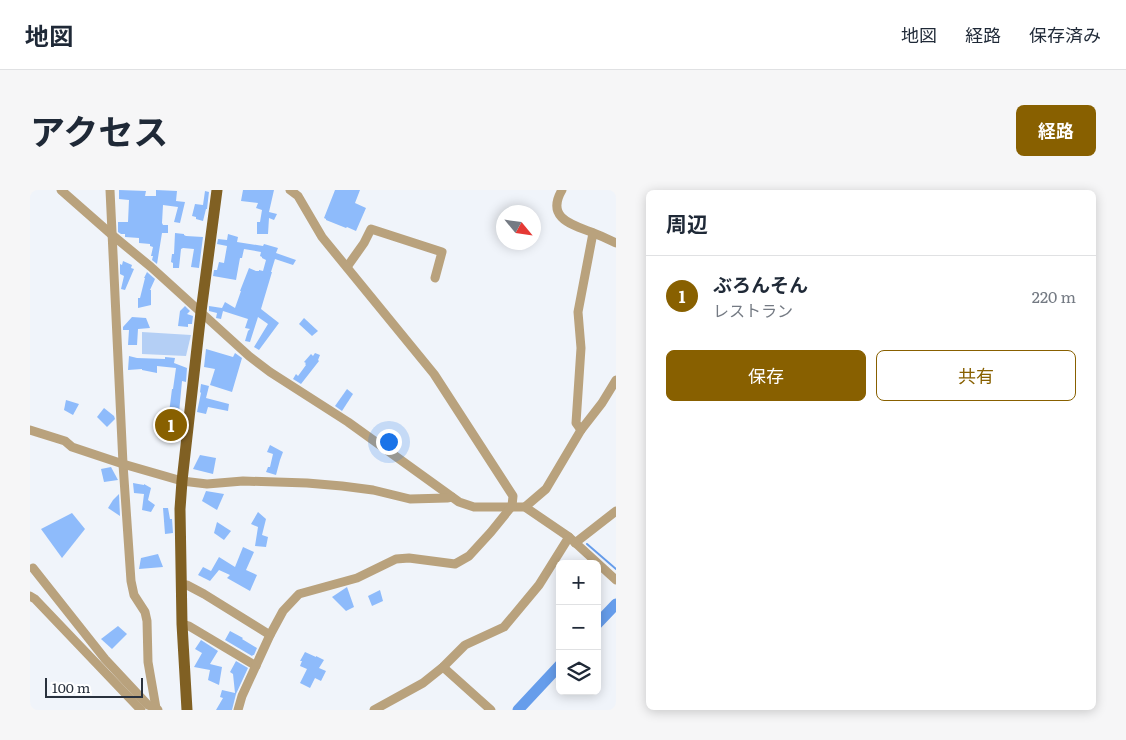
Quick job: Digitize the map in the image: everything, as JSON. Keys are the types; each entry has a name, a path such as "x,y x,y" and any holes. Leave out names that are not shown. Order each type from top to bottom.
{"main road":[{"path":"187,710 182,624 180,509 201,312 217,190"}],"street":[{"path":"61,190 151,267 248,356 270,372 348,422 459,502 474,507 525,507 572,540 616,580"},
{"path":"110,190 122,464 132,581 134,595 145,612 147,621 148,662 157,709"},
{"path":"238,710 242,696 270,635 283,611 299,594 357,578 396,559 409,558 455,564 469,556 491,532 512,506 514,496 434,374 347,268 322,236 298,196 290,190"},
{"path":"562,190 558,197 557,210 565,221 616,243"},
{"path":"347,268 372,229 442,252 435,278"},
{"path":"581,430 576,423 581,348 578,312 593,233"},
{"path":"525,507 546,489 581,430 602,403 616,380"},
{"path":"30,430 65,441 72,446 122,464 182,481 207,484 243,481 307,483 374,490 410,499 452,497"},
{"path":"374,710 423,683 443,667 465,645 504,627 539,585 572,540 616,511"},
{"path":"33,568 105,659 148,705 157,709"},
{"path":"181,585 187,585 204,594 270,635"},
{"path":"30,596 141,710"},
{"path":"182,624 189,626 256,666"},
{"path":"443,667 491,710"}],"shaded area":[{"path":"142,332 191,335 186,356 142,354"}],"building":[{"path":"119,190 146,191 145,196 156,196 156,190 177,191 176,201 185,202 180,223 174,222 178,207 163,205 162,223 163,225 168,225 168,233 162,233 157,264 152,260 153,247 150,244 139,243 139,238 125,237 125,234 118,232 118,222 128,222 129,200 119,199"},
{"path":"243,190 274,190 269,212 277,214 274,220 269,218 268,234 257,234 257,222 260,222 262,210 256,208 258,203 241,201"},
{"path":"335,190 360,190 355,203 366,208 356,231 324,218"},
{"path":"205,191 209,192 203,221 192,216 195,204 203,205"},
{"path":"175,233 203,237 199,268 191,267 194,249 183,248 181,249 179,268 173,268 173,263 171,262 172,254 174,254"},
{"path":"228,234 238,237 237,242 263,246 264,244 278,248 276,253 296,260 293,265 275,259 261,309 279,323 259,350 254,347 268,324 258,317 250,342 245,341 250,329 245,328 248,319 223,311 221,319 216,318 217,313 209,311 209,306 222,308 225,302 235,308 249,268 263,271 266,260 260,256 261,252 244,249 242,258 240,258 236,280 213,276 219,262 224,263 227,246 217,244 218,239 227,240"},
{"path":"123,261 132,265 131,268 134,269 125,290 121,289 124,276 120,274 120,264 122,265"},
{"path":"147,272 155,279 150,290 151,305 138,308 138,298 140,298"},
{"path":"185,306 190,311 187,314 193,316 192,324 188,324 188,327 178,326 180,311"},
{"path":"132,317 146,318 150,328 138,329 137,345 128,345 129,330 123,330 123,327"},
{"path":"304,318 318,331 312,336 299,324"},
{"path":"206,349 233,357 235,353 242,358 232,392 210,385 215,369 204,367"},
{"path":"315,353 320,355 319,361 301,384 293,379 296,374 298,376 306,365 304,362 311,354 313,356"},
{"path":"129,356 137,358 175,358 174,363 187,368 186,382 182,381 177,437 162,439 166,413 169,413 176,368 157,366 157,373 142,369 128,370"},
{"path":"201,384 209,386 206,398 229,404 228,411 208,407 206,414 197,412"},
{"path":"347,389 353,394 342,411 335,406"},
{"path":"66,400 79,404 73,415 64,410"},
{"path":"104,408 115,419 107,427 97,417"},
{"path":"270,445 283,452 276,475 266,472 268,467 270,467 273,454 267,452"},
{"path":"200,455 216,458 213,474 193,469"},
{"path":"111,467 118,480 104,482 101,469"},
{"path":"133,483 144,484 151,488 148,500 155,505 151,512 142,510 144,494 134,493"},
{"path":"206,491 224,494 217,510 202,501"},
{"path":"119,494 120,516 108,508"},
{"path":"163,508 168,508 170,519 172,519 173,533 165,534"},
{"path":"258,512 266,519 262,535 268,537 266,547 255,546 258,527 251,524"},
{"path":"72,513 85,529 62,558 41,529"},
{"path":"217,522 231,531 224,540 214,533"},
{"path":"243,547 254,552 246,570 257,575 250,591 227,578 230,575 219,570 210,581 198,575 203,567 211,571 219,557 235,567"},
{"path":"158,554 163,567 139,569 141,558"},
{"path":"347,587 354,607 346,611 332,597"},
{"path":"380,590 383,601 372,606 368,596"},
{"path":"118,626 127,634 112,649 101,639"},
{"path":"230,631 257,648 254,655 252,656 225,640"},
{"path":"201,640 218,651 210,664 222,667 219,685 208,680 210,670 194,667 202,653 195,649"},
{"path":"305,652 324,660 319,668 326,671 321,681 315,678 310,688 300,683 307,669 300,666 302,661 300,661"},
{"path":"236,661 248,668 236,694 232,710 216,710 223,698 220,697 222,690 235,693 233,674 230,672"}],"waterway":[{"path":"587,544 616,569"},
{"path":"601,620 616,604"},
{"path":"518,710 556,669"}],"place":[{"name":"ぶろんそん","path":"171,425"}]}
